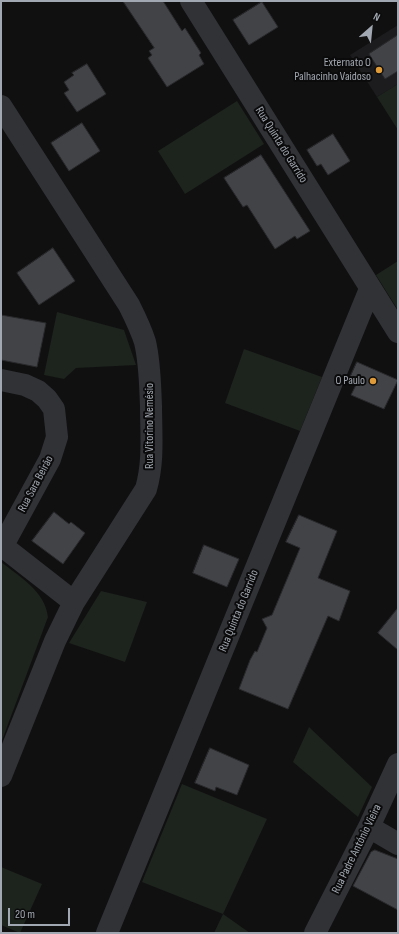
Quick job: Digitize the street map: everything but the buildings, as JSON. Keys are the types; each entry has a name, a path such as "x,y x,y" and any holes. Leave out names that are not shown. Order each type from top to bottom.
{"street":[{"name":"Rua Quinta do Garrido","path":"191,1 398,332"},
{"name":"Rua Vitorino Nemésio","path":"1,106 129,305 145,341 150,364 152,457 146,488 74,602 49,656 1,776"},
{"name":"Rua Quinta do Garrido","path":"108,933 370,289"},
{"name":"Rua Sara Beirão","path":"1,380 25,385 38,391 47,398 54,409 57,437 50,460 2,546"},
{"path":"2,546 74,602"},
{"name":"Rua Padre António Vieira","path":"316,933 369,827 398,764"},
{"path":"369,827 398,844"}],"shaded area":[{"name":"Externato O Palhacinho Vaidoso","path":"398,25 398,84 377,97 350,55"},
{"path":"398,84 398,130 377,97"},
{"path":"237,101 264,144 185,194 158,151"},
{"path":"398,261 398,310 376,275"},
{"path":"57,312 124,330 136,365 76,368 64,379 44,375"},
{"path":"244,349 322,377 300,431 225,403"},
{"path":"1,562 37,592 46,608 48,617 1,743"},
{"path":"101,591 147,602 125,662 69,643"},
{"path":"309,727 372,787 358,817 293,762"},
{"path":"182,784 267,819 223,914 142,882"},
{"path":"1,867 42,884 20,933 1,925"},
{"path":"223,914 250,933 214,933"}],"place":[{"name":"Externato O Palhacinho Vaidoso","path":"379,70"},
{"name":"O Paulo","path":"373,381"}]}
